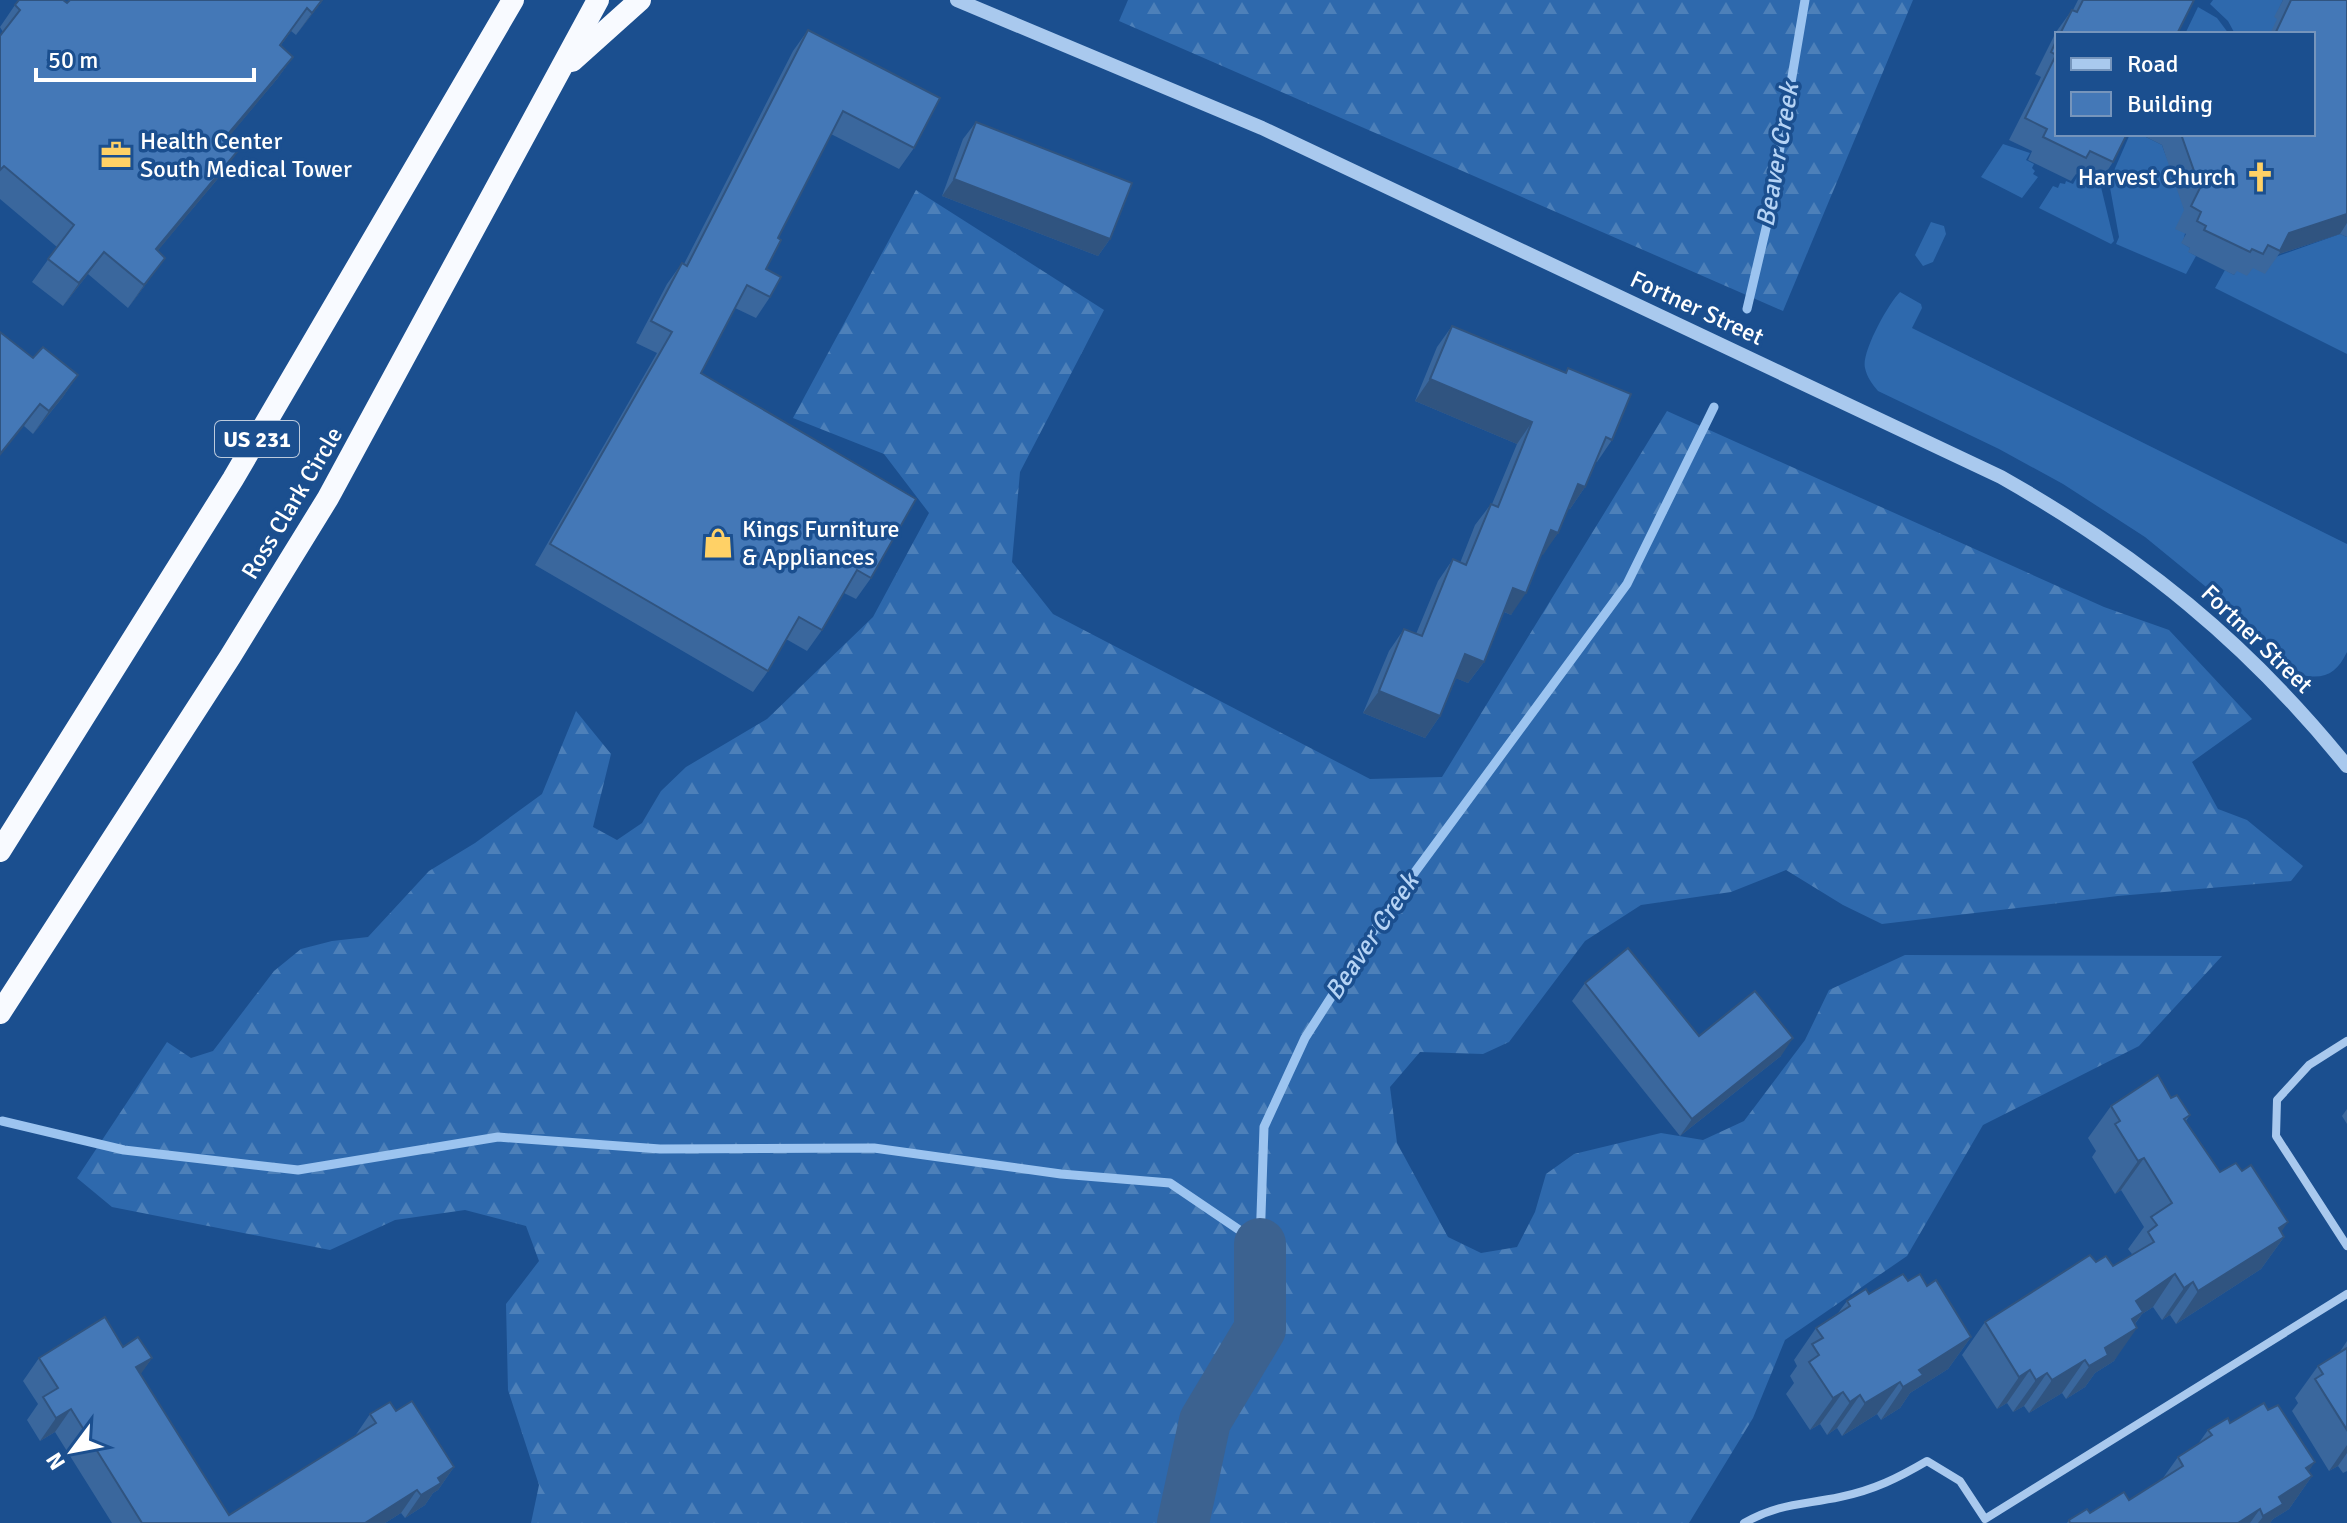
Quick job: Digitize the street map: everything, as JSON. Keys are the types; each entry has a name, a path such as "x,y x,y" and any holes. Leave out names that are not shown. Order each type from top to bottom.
{"highway":[{"name":"US 231","path":"0,851 233,479 502,11 513,0"},
{"name":"Ross Clark Circle","path":"0,1013 328,498 598,0"},
{"path":"559,72 640,0"}],"street":[{"name":"Fortner Street","path":"957,0 1262,128 2001,477 2113,544 2160,579 2240,649 2316,728 2347,766"},
{"path":"2347,1041 2309,1065 2277,1100 2276,1136 2347,1246"},
{"path":"1744,1523 1786,1504 1840,1497 1887,1484 1927,1461 1960,1481 1985,1519 2347,1294"}],"green space":[{"path":"1128,0 1913,0 1783,311 1119,21"},
{"path":"2213,0 2283,0 2275,17 2304,32 2234,32 2228,21 2210,4"},
{"path":"2198,7 2217,18 2228,32 2186,32"},
{"path":"2129,136 2144,136 2162,145 2184,207 2186,220 2182,243 2196,256 2186,274 2116,244 2119,237 2109,182"},
{"path":"2003,144 2030,153 2026,160 2034,164 2033,174 2038,177 2022,198 1981,177"},
{"path":"2078,175 2101,187 2114,241 2111,244 2039,208 2053,186 2058,188 2060,183 2065,184 2066,181 2073,184"},
{"path":"916,190 1104,310 1020,472 1012,562 1053,614 1370,779 1442,777 1667,411 2104,607 2169,630 2252,719 2192,762 2218,809 2247,820 2303,866 2291,881 2118,896 1882,924 1843,905 1786,870 1731,892 1641,905 1585,941 1509,1042 1483,1054 1420,1052 1390,1087 1397,1143 1448,1237 1481,1253 1517,1247 1535,1212 1546,1174 1574,1154 1661,1133 1703,1140 1744,1121 1805,1040 1829,990 1905,955 2222,956 2139,1046 1983,1125 1907,1256 1785,1340 1753,1418 1689,1523 531,1523 539,1485 508,1390 506,1304 539,1261 526,1226 465,1210 395,1220 330,1250 112,1207 77,1178 167,1042 191,1058 213,1051 274,971 301,949 332,941 368,937 429,871 475,843 542,794 576,711 611,754 593,827 617,840 642,823 661,791 686,767 767,719 873,617 929,513 884,454 793,418"},
{"path":"1931,222 1944,226 1946,234 1933,262 1923,266 1915,255"},
{"path":"2340,234 2347,237 2347,354 2215,288 2225,270 2234,275 2236,271"},
{"path":"1900,292 1921,304 1912,328 2347,544 2347,652 2339,665 2324,675 2302,675 2233,609 2145,537 2063,484 1999,449 1878,391 1865,368 1867,351 1876,329"}],"building":[{"name":"Health Center South Medical Tower","path":"19,0 63,0 67,3 70,0 322,0 312,13 307,8 280,45 293,57 228,134 241,147 156,249 165,258 144,285 104,252 79,283 48,259 74,225 4,166 0,170 0,36 20,10 15,5"},
{"path":"2083,0 2194,0 2178,32 2061,32 2072,10 2077,12"},
{"name":"Harvest Church","path":"2291,0 2347,0 2347,214 2289,233 2280,251 2268,245 2263,254 2252,249 2250,252 2204,230 2206,226 2197,221 2201,212 2191,206 2200,188 2182,136 2315,136 2315,32 2276,32"},
{"path":"808,30 940,98 914,148 843,111 778,238 781,240 766,269 781,277 770,297 747,285 701,373 916,499 871,578 857,570 822,630 799,617 768,671 550,544 672,332 651,321 682,263 687,266"},
{"path":"2055,57 2055,136 2126,136 2113,162 2090,151 2086,158 2043,137 2047,129 2025,118"},
{"path":"976,122 1132,183 1110,239 954,179"},
{"path":"1452,326 1566,373 1568,368 1631,394 1612,440 1606,437 1585,487 1578,484 1558,533 1551,530 1526,593 1513,588 1484,662 1465,654 1440,716 1379,691 1404,629 1422,636 1453,559 1466,565 1491,504 1498,507 1532,422 1430,379"},
{"path":"0,332 33,358 43,347 78,375 49,411 40,404 0,454"},
{"path":"1628,948 1699,1036 1755,991 1793,1038 1692,1119 1585,983"},
{"path":"2158,1075 2171,1098 2177,1095 2190,1115 2184,1119 2220,1172 2236,1163 2242,1171 2251,1165 2288,1222 2279,1228 2284,1237 2198,1291 2193,1282 2184,1288 2175,1274 2136,1301 2143,1312 2132,1319 2137,1328 2105,1348 2108,1355 2089,1366 2085,1360 2052,1380 2047,1373 2036,1380 2030,1370 2019,1377 1985,1322 2090,1255 2096,1262 2106,1256 2113,1266 2154,1242 2148,1232 2157,1225 2151,1217 2172,1203 2144,1158 2138,1161 2115,1124 2120,1121 2111,1106"},
{"path":"1903,1274 1908,1281 1920,1274 1927,1286 1936,1280 1971,1337 1919,1370 1923,1375 1903,1387 1900,1382 1865,1403 1860,1395 1850,1402 1843,1392 1833,1398 1809,1362 1819,1355 1812,1344 1823,1338 1816,1328 1850,1306 1847,1301 1866,1289 1869,1294"},
{"path":"105,1317 123,1347 138,1337 152,1358 136,1367 229,1515 376,1423 370,1414 390,1402 396,1411 412,1401 454,1467 438,1478 441,1483 421,1495 417,1490 365,1523 142,1523 71,1409 56,1418 43,1397 58,1388 39,1358"},
{"path":"2347,1348 2347,1430 2315,1379 2323,1374 2318,1366"},
{"path":"2264,1403 2268,1410 2278,1405 2315,1462 2306,1468 2312,1476 2279,1497 2283,1504 2263,1516 2260,1509 2238,1523 2070,1523 2069,1520 2087,1509 2090,1513 2124,1492 2129,1500 2183,1466 2178,1457 2212,1435 2208,1430 2228,1418 2230,1423"}],"waterway":[{"name":"Beaver Creek","path":"1747,309 1767,224 1805,0"},
{"name":"Beaver Creek","path":"1260,1244 1264,1127 1305,1038 1387,910 1627,584 1714,407"},
{"path":"2,1121 124,1150 298,1170 498,1137 660,1149 874,1148 1061,1174 1170,1183 1260,1244"},
{"name":"Beaver Creek","path":"1183,1523 1205,1421 1260,1329 1260,1244"}],"place":[{"name":"Health Center South Medical Tower","path":"116,155"},
{"name":"Harvest Church","path":"2260,177"},
{"name":"Kings Furniture & Appliances","path":"718,543"}]}
